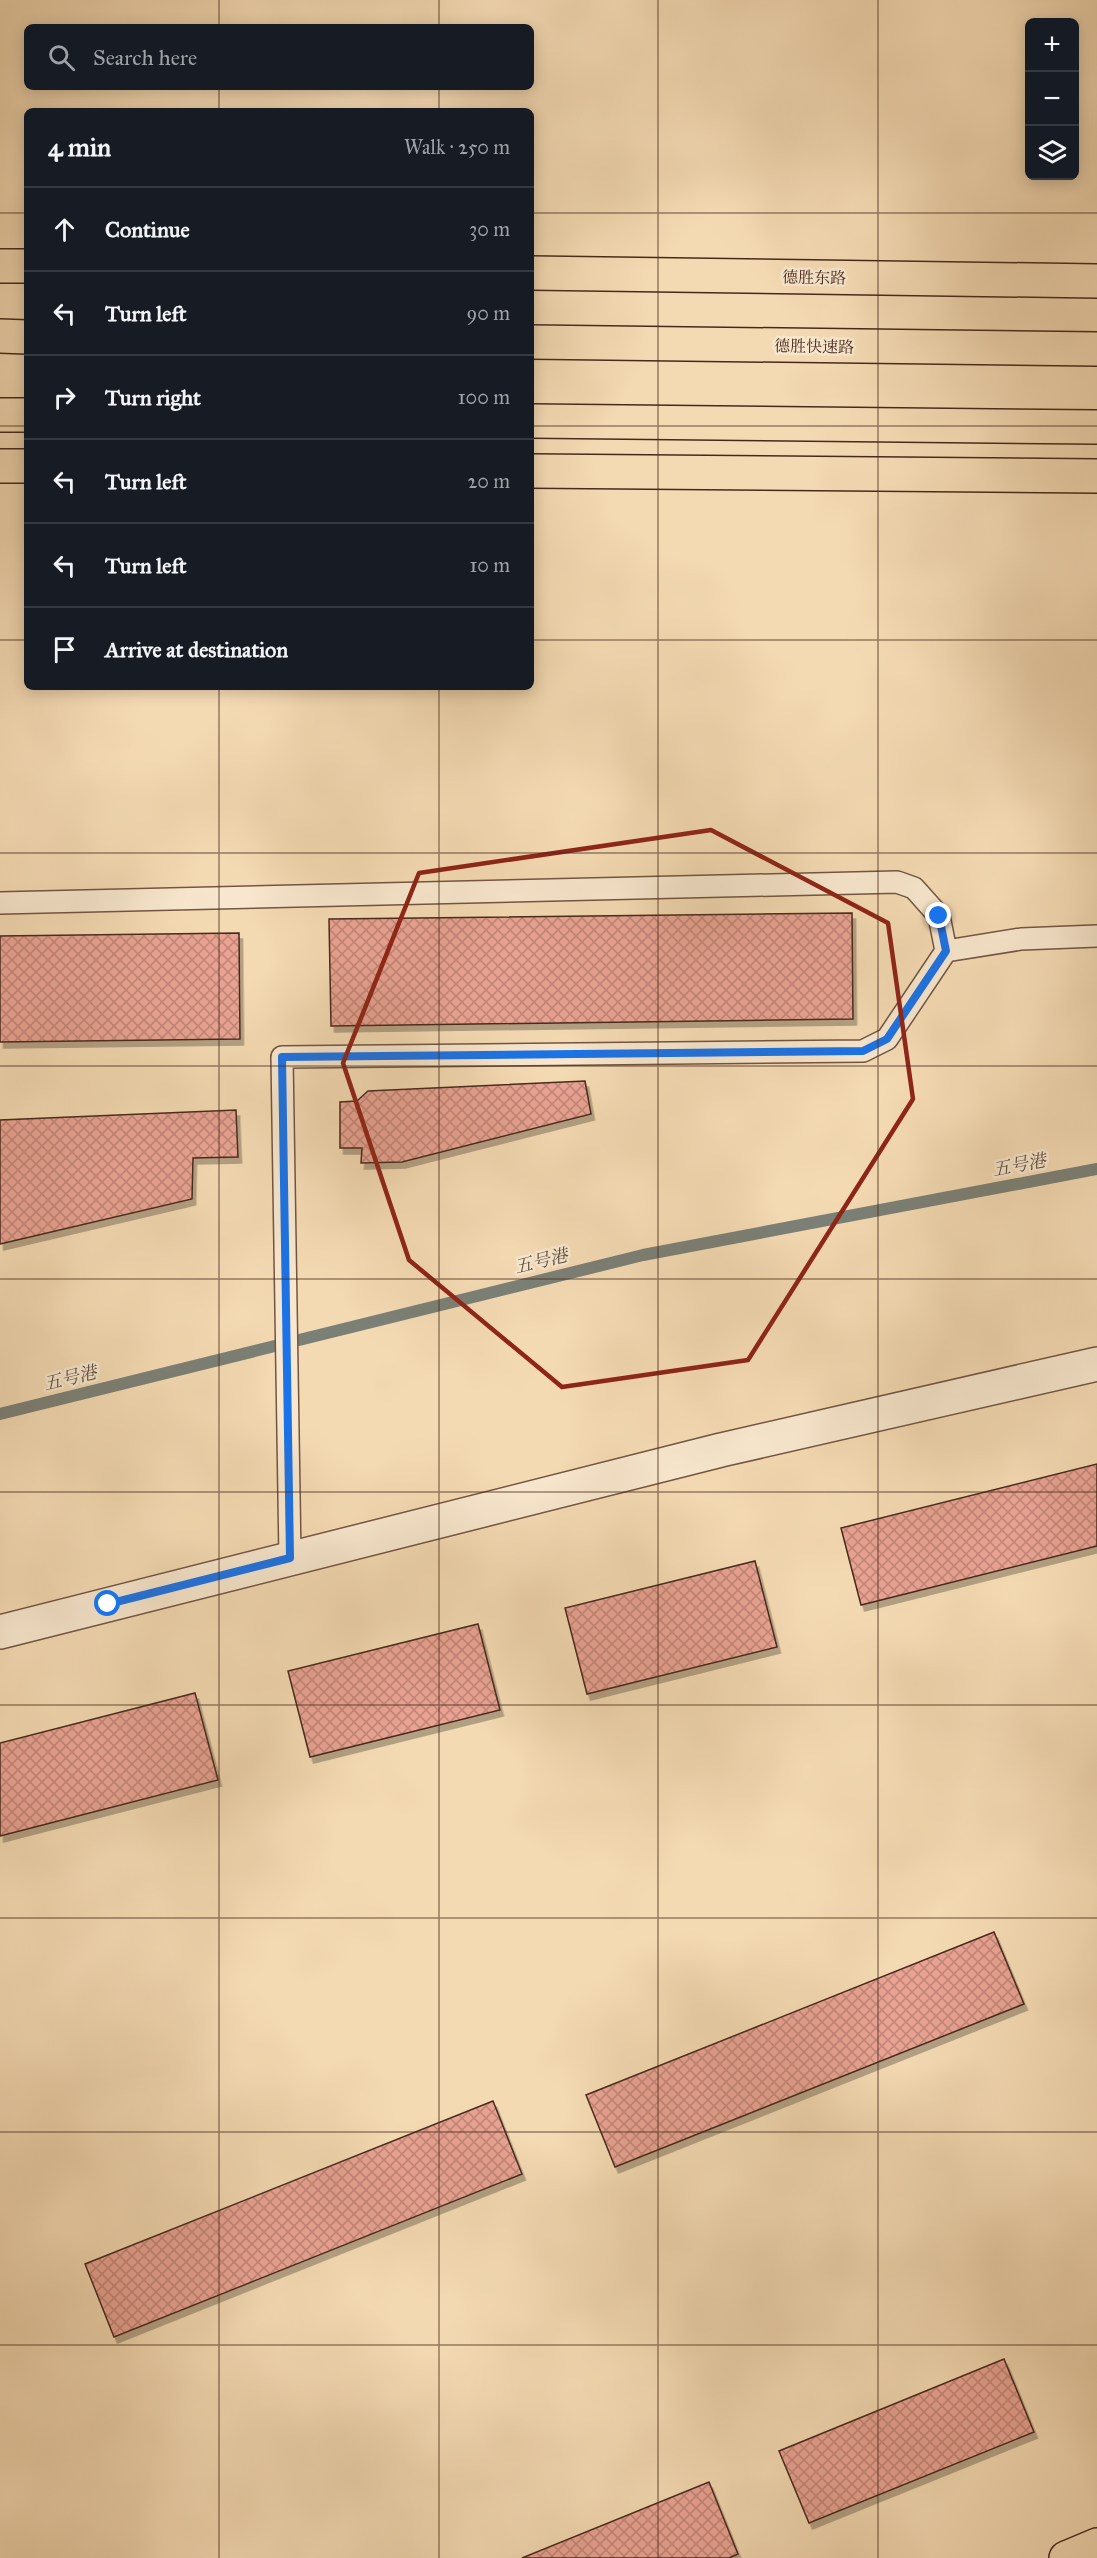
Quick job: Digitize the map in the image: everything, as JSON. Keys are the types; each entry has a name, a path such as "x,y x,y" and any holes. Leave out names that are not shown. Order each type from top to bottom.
{"main road":[{"path":"0,266 24,266"},
{"name":"德胜东路","path":"534,273 1097,281"},
{"path":"0,336 24,337"},
{"name":"德胜快速路","path":"534,342 1097,349"},
{"path":"0,415 24,415"},
{"path":"534,421 1097,427"},
{"path":"0,466 24,466"},
{"path":"534,471 1097,476"},
{"path":"1065,2558 1097,2545"}],"street":[{"path":"0,1632 721,1450 1097,1364"}],"lane":[{"path":"0,903 897,882 914,888 939,916 946,951 887,1039 863,1051 282,1057 284,1301 290,1558"},
{"path":"946,951 1021,939 1097,936"}],"highlighted area":[{"path":"711,830 888,923 913,1099 748,1360 562,1387 409,1260 343,1063 419,873"}],"building":[{"path":"852,913 853,1019 331,1026 329,919"},
{"path":"239,933 240,1039 0,1042 0,936"},
{"path":"585,1081 591,1114 402,1162 361,1163 362,1148 340,1148 340,1102 357,1101 368,1091"},
{"path":"236,1110 238,1157 193,1158 192,1199 0,1244 0,1120"},
{"path":"1097,1464 1097,1546 861,1605 841,1528"},
{"path":"755,1561 777,1647 587,1694 565,1608"},
{"path":"478,1624 500,1710 310,1757 288,1671"},
{"path":"195,1693 218,1780 0,1836 0,1743"},
{"path":"994,1932 1024,2004 615,2167 586,2095"},
{"path":"493,2101 522,2174 114,2337 85,2264"},
{"path":"1004,2359 1034,2432 809,2523 779,2451"},
{"path":"709,2482 738,2554 729,2558 522,2558"}],"waterway":[{"name":"五号港","path":"0,1414 643,1255 1097,1169"}],"route":[{"path":"108,1604 290,1558 284,1301 282,1057 863,1051 887,1039 946,951 939,916"}]}
